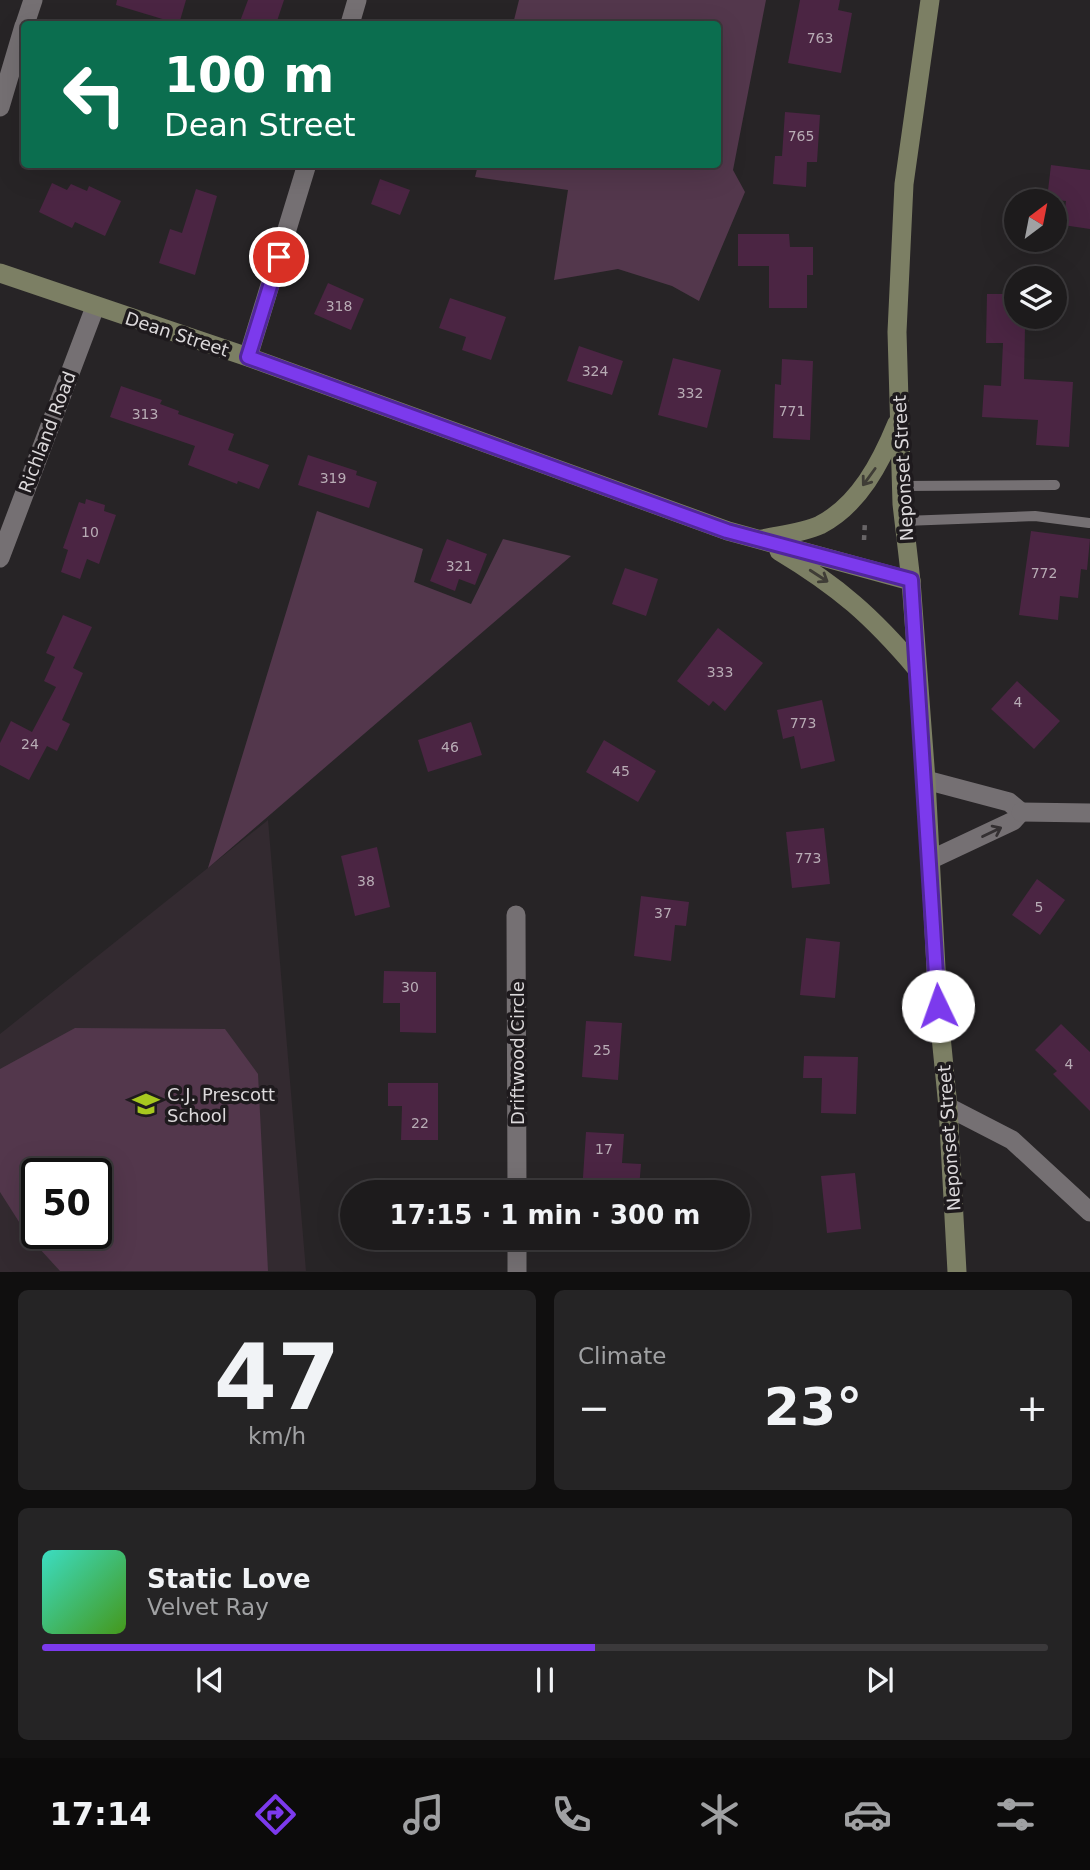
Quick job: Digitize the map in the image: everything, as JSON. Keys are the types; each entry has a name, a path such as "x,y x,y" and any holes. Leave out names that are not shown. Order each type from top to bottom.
{"main road":[{"name":"Neponset Street","path":"930,0 904,184 897,332 904,521 926,780 938,1006 948,1107 957,1272"},
{"name":"Dean Street","path":"0,273 248,357 715,526 911,580"},
{"path":"761,540 819,526 848,504 883,458 900,417"},
{"path":"761,540 824,578 876,620 918,669"}],"street":[{"path":"26,21 33,0"},
{"path":"351,21 357,0"},
{"path":"0,107 21,38"},
{"path":"248,357 306,168"},
{"name":"Richland Road","path":"0,558 95,307"},
{"path":"926,780 1009,802 1021,812 1090,813"},
{"path":"930,860 1013,821 1021,812"},
{"name":"Driftwood Circle","path":"516,915 517,1180"},
{"path":"948,1107 1013,1140 1090,1212"},
{"path":"517,1250 517,1272"}],"lane":[{"path":"902,486 1055,485"},
{"path":"904,521 1035,516 1088,523"}],"shaded area":[{"path":"519,0 766,0 733,170 745,192 699,301 672,286 618,269 554,280 568,190 475,177 477,168 721,168 721,21 514,21"},
{"path":"317,511 423,549 414,582 471,604 503,539 571,556 208,868"},
{"name":"C.J. Prescott School","path":"268,820 306,1271 0,1272 0,1034"},
{"path":"75,1028 225,1029 258,1074 268,1271 60,1271 40,1249 112,1249 112,1158 21,1158 21,1225 0,1192 0,1069"}],"building":[{"path":"117,0 186,0 180,21 169,21 116,5"},
{"path":"248,0 284,0 277,21 240,21"},
{"path":"800,0 840,0 838,10 852,13 841,73 788,63"},
{"path":"785,112 820,115 817,162 807,162 806,187 773,184 775,156 782,156"},
{"path":"1051,165 1090,170 1090,229 1068,226 1068,189 1048,189"},
{"path":"380,179 410,190 400,215 371,204"},
{"path":"52,183 67,190 71,184 87,191 89,186 121,201 105,236 75,222 72,228 39,212"},
{"path":"196,189 217,196 195,275 159,263 170,229 182,233"},
{"path":"738,234 789,234 790,247 813,247 813,275 807,275 807,308 769,308 769,266 738,266"},
{"path":"328,283 364,299 351,330 314,314"},
{"path":"987,294 1004,294 1004,329 1025,329 1024,379 1073,382 1069,447 1036,445 1038,420 982,417 984,385 1001,386 1003,343 986,343"},
{"path":"450,298 506,317 491,360 462,350 466,337 439,328"},
{"path":"579,346 623,361 612,395 567,381"},
{"path":"673,358 721,370 707,428 658,415"},
{"path":"782,359 813,361 810,440 773,438 775,384 781,385"},
{"path":"121,386 162,400 160,404 179,411 178,414 234,434 228,450 269,465 259,489 238,481 237,484 188,465 195,446 110,417"},
{"path":"308,455 357,471 356,475 377,482 369,508 298,485"},
{"path":"86,499 105,505 104,511 116,515 99,564 87,559 80,579 61,572 68,550 63,548 79,502 85,504"},
{"path":"1031,531 1090,539 1087,570 1081,569 1078,598 1060,596 1058,620 1019,615"},
{"path":"447,539 487,554 475,585 459,579 455,591 430,581"},
{"path":"625,568 658,579 646,616 612,604"},
{"path":"63,615 92,627 73,668 83,673 62,720 70,724 57,751 47,746 29,780 0,765 0,743 11,721 32,732 56,687 44,681 55,657 46,653"},
{"path":"718,628 763,663 725,711 713,701 709,706 677,681"},
{"path":"1017,681 1060,721 1034,749 991,709"},
{"path":"822,700 835,761 801,769 794,736 783,739 777,710"},
{"path":"471,722 482,755 428,772 418,740"},
{"path":"604,740 656,771 638,802 586,772"},
{"path":"824,828 830,884 792,888 786,832"},
{"path":"377,847 390,907 355,916 341,856"},
{"path":"1037,879 1065,900 1040,935 1012,915"},
{"path":"641,896 689,902 686,926 675,925 671,961 634,956"},
{"path":"806,938 840,942 835,998 800,995"},
{"path":"384,971 436,972 436,1033 400,1032 400,1003 383,1003"},
{"path":"586,1021 622,1023 618,1080 582,1077"},
{"path":"1061,1024 1090,1052 1090,1111 1053,1074 1057,1071 1035,1050"},
{"path":"804,1056 858,1057 856,1114 821,1113 822,1078 803,1078"},
{"path":"388,1083 438,1083 438,1140 401,1140 402,1106 388,1106"},
{"path":"586,1132 624,1134 622,1163 641,1164 640,1180 583,1180"},
{"path":"855,1173 861,1229 827,1233 821,1176"}],"place":[{"name":"C.J. Prescott School","path":"146,1104"}],"route":[{"path":"279,257 248,357 727,531 911,580 926,780 938,1006"}]}
